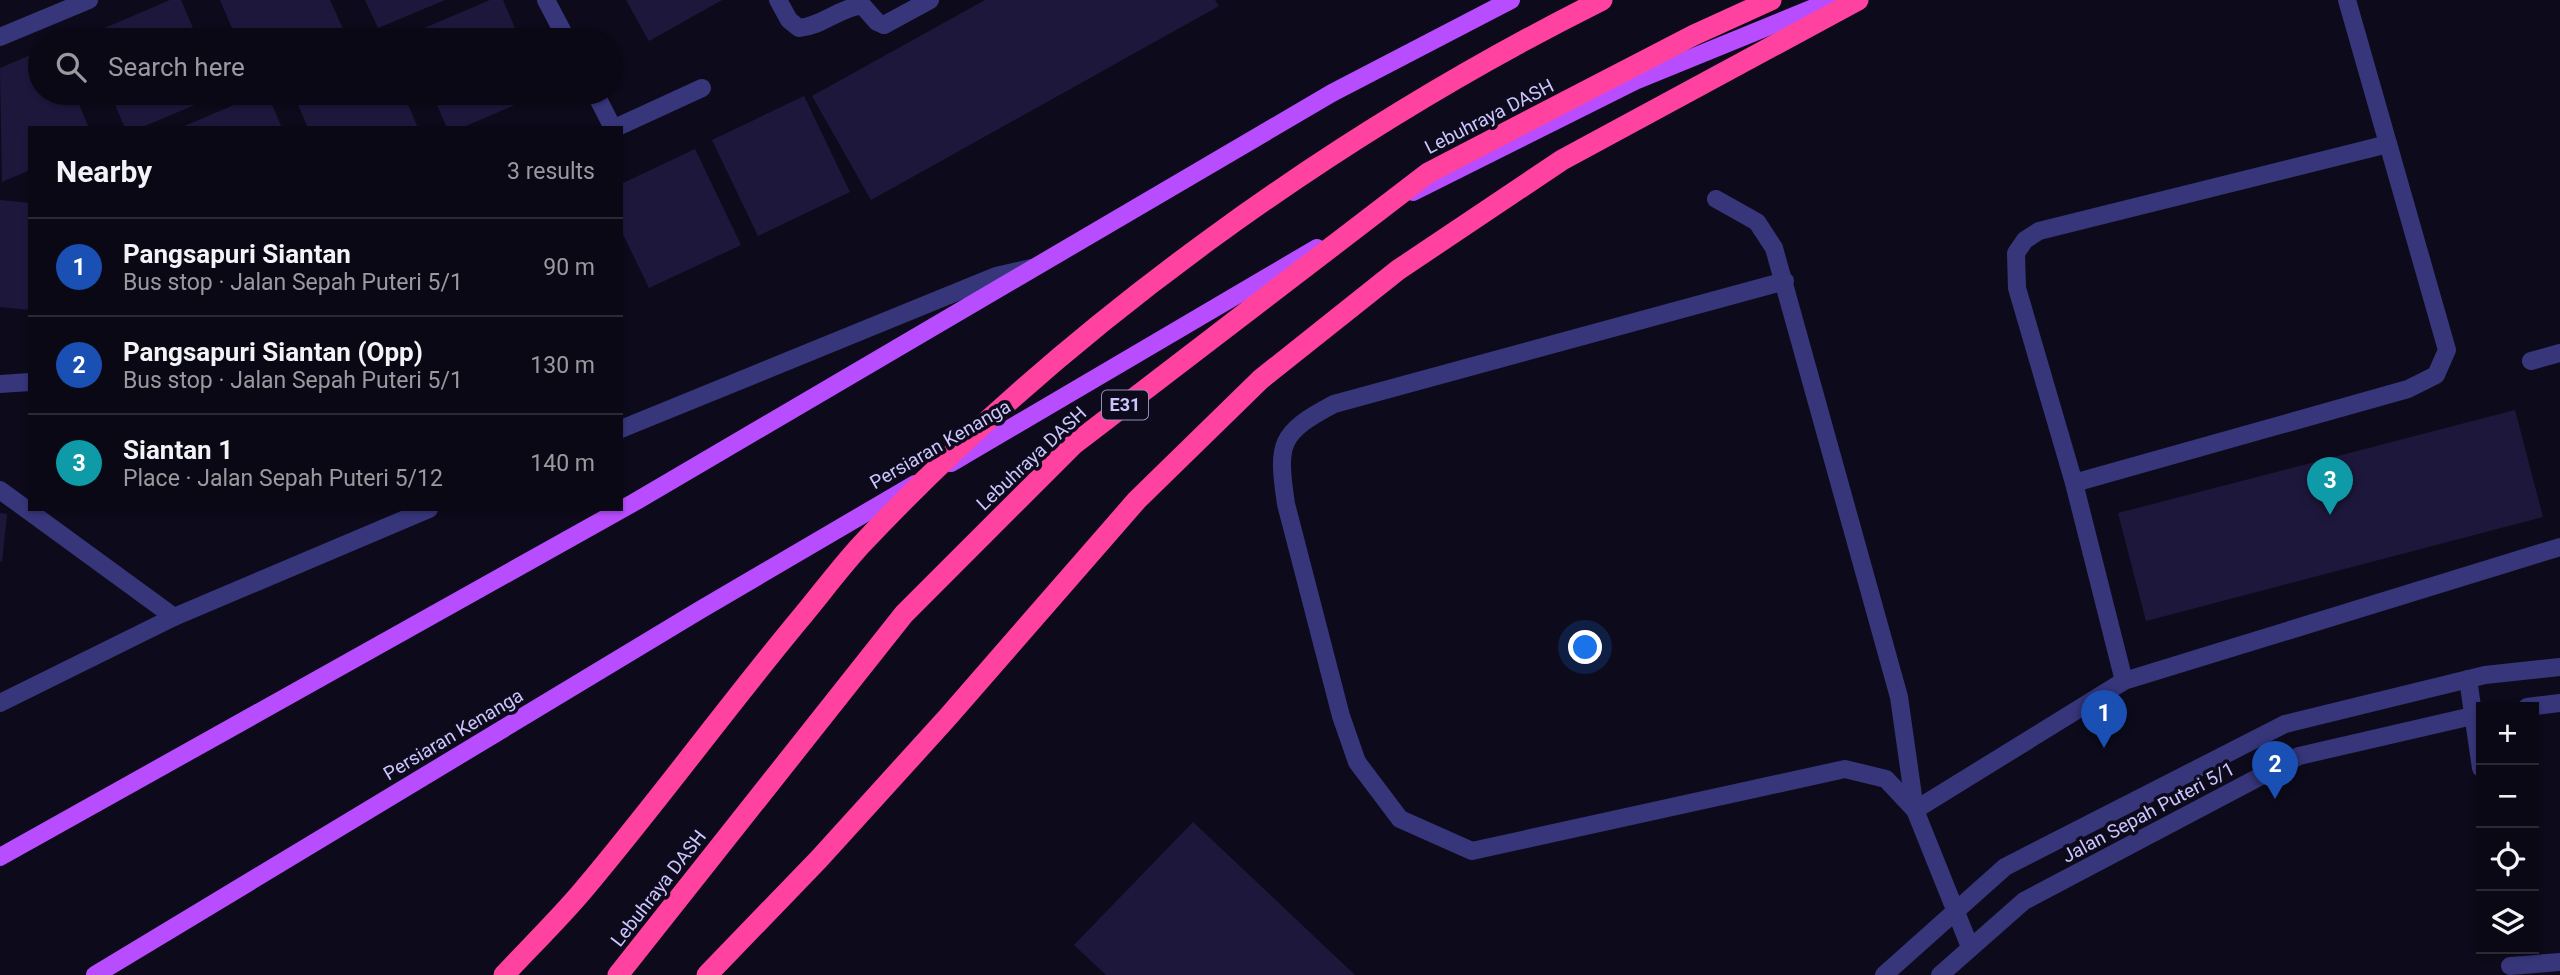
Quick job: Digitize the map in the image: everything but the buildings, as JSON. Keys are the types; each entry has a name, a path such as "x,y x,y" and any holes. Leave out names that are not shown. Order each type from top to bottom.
{"highway":[{"path":"504,975 584,889 860,546 1004,407 1141,291 1357,138 1503,50 1602,0"},
{"name":"Lebuhraya DASH","path":"618,975 904,614 1073,445 1428,173 1694,36 1771,0"},
{"path":"707,975 819,859 929,738 1137,500 1261,379 1398,270 1562,160 1858,0"}],"main road":[{"path":"623,509 1332,93 1511,0"},
{"name":"Persiaran Kenanga","path":"95,975 700,610 1407,196 1635,81 1833,0"},
{"path":"0,857 619,511"}],"street":[{"path":"0,37 89,0"},
{"path":"546,0 561,28"},
{"path":"778,0 789,20 799,28 812,27 850,7 862,5 877,22 884,25 930,0"},
{"path":"2074,483 2408,389 2436,375 2446,350 2347,0"},
{"path":"618,126 702,88"},
{"path":"602,105 613,126"},
{"path":"2124,681 2074,483 2017,288 2016,253 2025,240 2039,231 2388,144"},
{"path":"1716,199 1757,222 1774,248 1899,697 1915,810 1970,947"},
{"path":"623,428 996,276 1035,267"},
{"path":"1785,281 1334,404 1299,422 1284,445 1281,468 1286,504 1341,716 1357,762 1400,819 1472,851 1845,769 1886,779 1915,810"},
{"path":"2531,361 2560,353"},
{"path":"0,384 28,382"},
{"path":"0,490 28,510"},
{"path":"29,511 174,617"},
{"path":"0,703 174,617 424,511"},
{"path":"1915,810 2124,681 2560,547"},
{"path":"1884,975 2005,867 2285,724 2468,679 2560,667"},
{"path":"2468,679 2476,708"},
{"path":"2539,706 2560,703"},
{"name":"Jalan Sepah Puteri 5/1","path":"1940,975 2024,901 2299,756 2476,715"},
{"path":"2510,963 2560,962"}],"place":[{"name":"Siantan 1","path":"2330,515"},
{"name":"Pangsapuri Siantan","path":"2104,748"},
{"name":"Pangsapuri Siantan (Opp)","path":"2275,799"}]}
